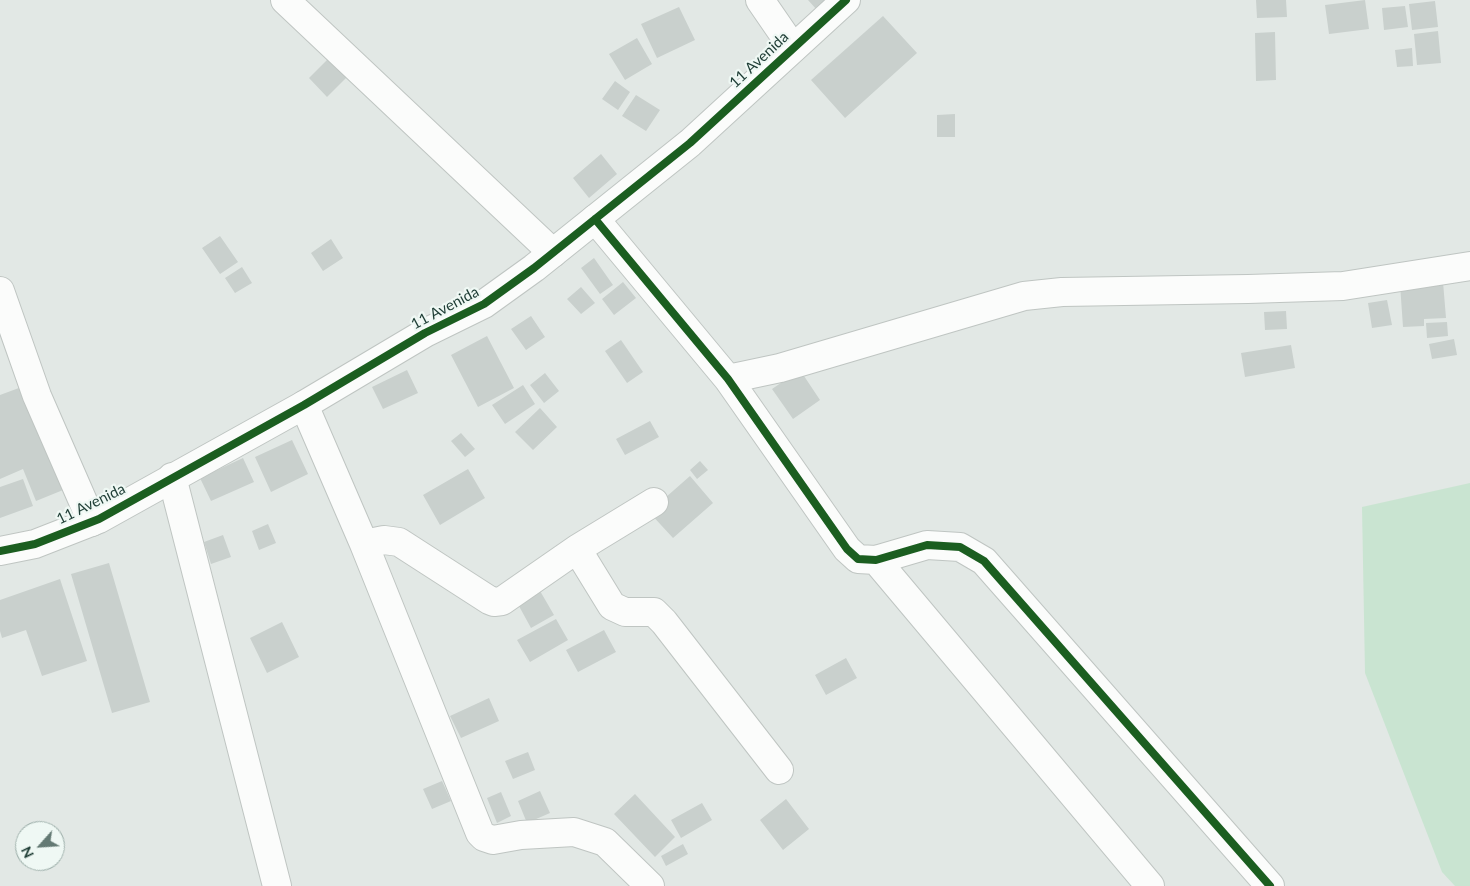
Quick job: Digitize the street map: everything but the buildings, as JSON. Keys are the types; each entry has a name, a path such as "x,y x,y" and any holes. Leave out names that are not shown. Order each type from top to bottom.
{"street":[{"path":"285,0 553,252"},
{"path":"760,0 793,48"},
{"name":"11 Avenida","path":"0,551 35,544 92,522 304,405 425,333 484,304 534,268 690,143 846,0"},
{"path":"596,218 728,379 847,549 858,559 876,560 927,546 960,547 984,561 1270,886"},
{"path":"728,379 780,368 1024,296 1062,292 1343,286 1470,266"},
{"path":"0,291 37,396 92,522"},
{"path":"304,405 364,544 480,833 484,837 493,840 521,835 574,832 605,842 650,886"},
{"path":"172,477 278,886"},
{"path":"364,544 384,540 399,542 489,600 494,602 502,601 577,549 654,502"},
{"path":"577,549 612,606 625,612 654,612 664,622 779,770"},
{"path":"876,560 1150,886"}],"green space":[{"path":"1470,483 1470,886 1455,886 1442,872 1365,673 1362,507"}],"cycle path":[{"path":"0,551 35,544 99,519 304,405 425,333 484,304 534,268 690,143 846,0"},
{"path":"595,219 728,379 847,549 858,559 876,560 927,545 960,547 984,561 1270,886"}]}
